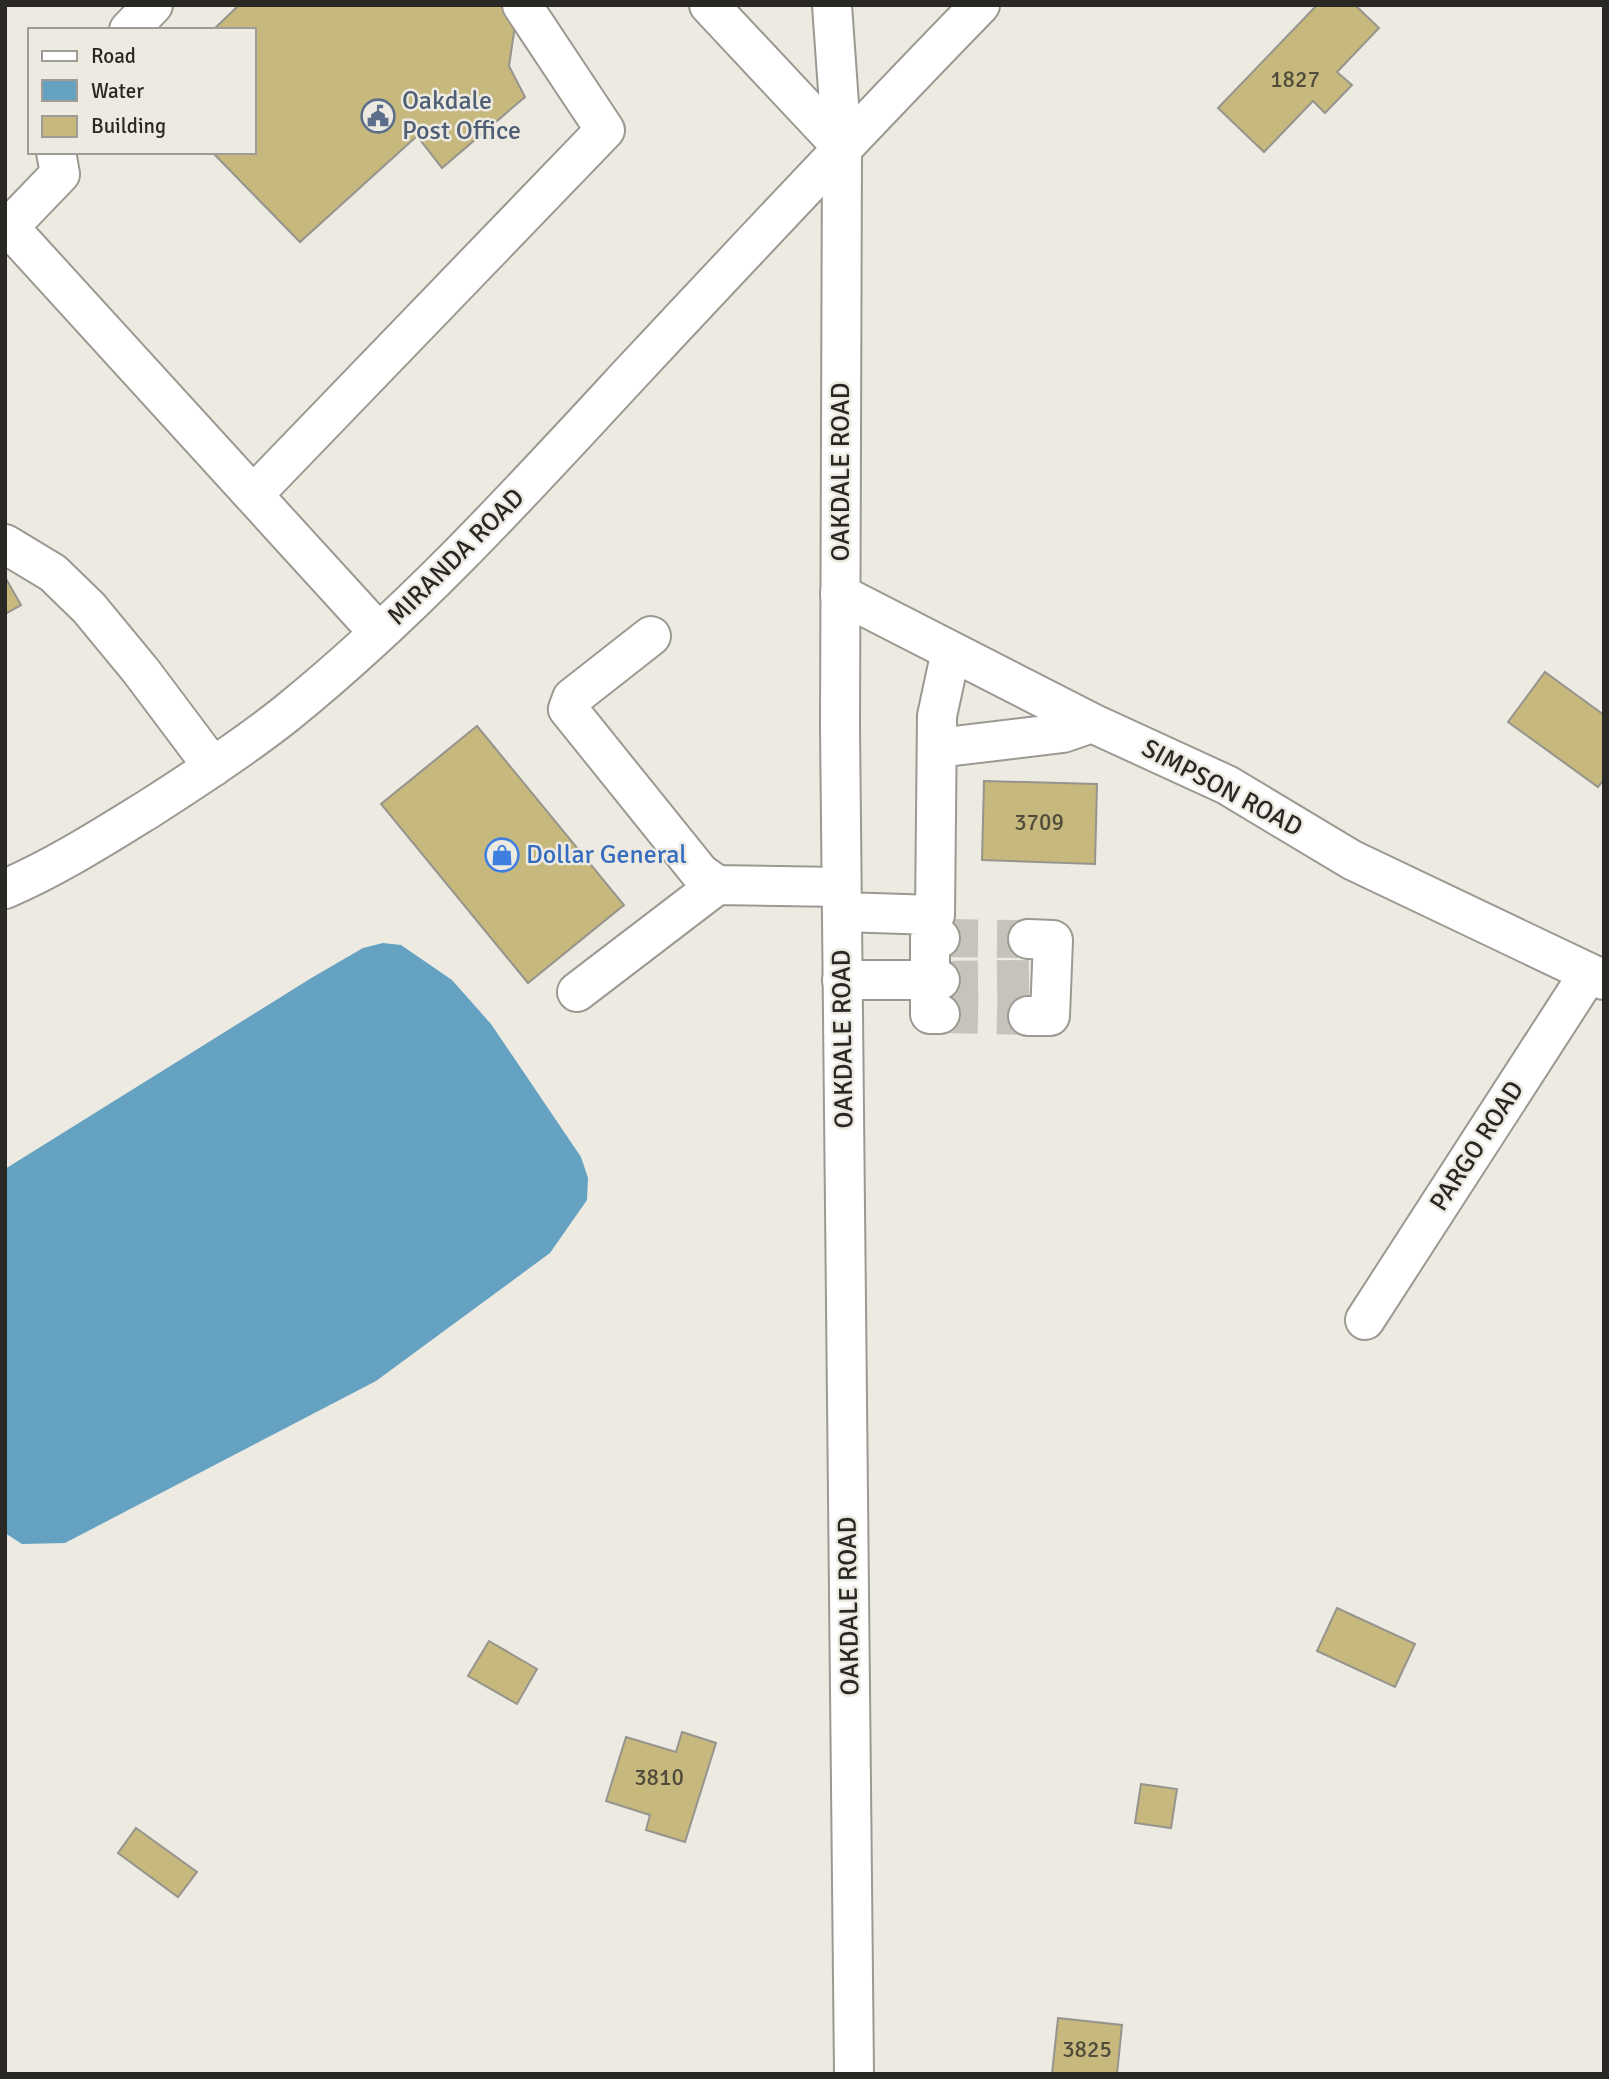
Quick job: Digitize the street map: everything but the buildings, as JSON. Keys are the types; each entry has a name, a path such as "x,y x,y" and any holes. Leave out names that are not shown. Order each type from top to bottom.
{"street":[{"path":"131,28 153,5"},
{"path":"253,495 606,130 522,5"},
{"path":"709,5 842,147"},
{"name":"OAKDALE ROAD","path":"832,5 842,147 842,980 854,2074"},
{"name":"MIRANDA ROAD","path":"5,889 92,845 213,767 285,715 379,633 520,493 842,147 980,5"},
{"path":"56,154 60,174 7,225 379,633"},
{"path":"5,544 53,573 89,608 141,671 213,767"},
{"name":"SIMPSON ROAD","path":"840,594 1092,723 1227,785 1352,860 1596,976"},
{"path":"650,636 572,698 568,709 700,873 717,885 842,900 935,930"},
{"path":"842,980 937,991 937,716 951,651"},
{"path":"937,748 1063,733 1092,723"},
{"path":"577,992 717,885"},
{"path":"1028,939 1052,940 1036,991"},
{"name":"PARGO ROAD","path":"1365,1320 1596,976"}],"water":[{"path":"383,943 401,945 452,980 491,1024 581,1157 588,1178 587,1200 550,1253 376,1381 65,1543 22,1544 5,1533 5,1169 313,977 363,948"}],"tunnel":[{"path":"940,938 1028,939"},
{"path":"940,980 1029,979"},
{"path":"940,1014 1028,1016"}],"place":[{"name":"Oakdale Post Office","path":"378,116"},
{"name":"Dollar General","path":"502,855"}]}
